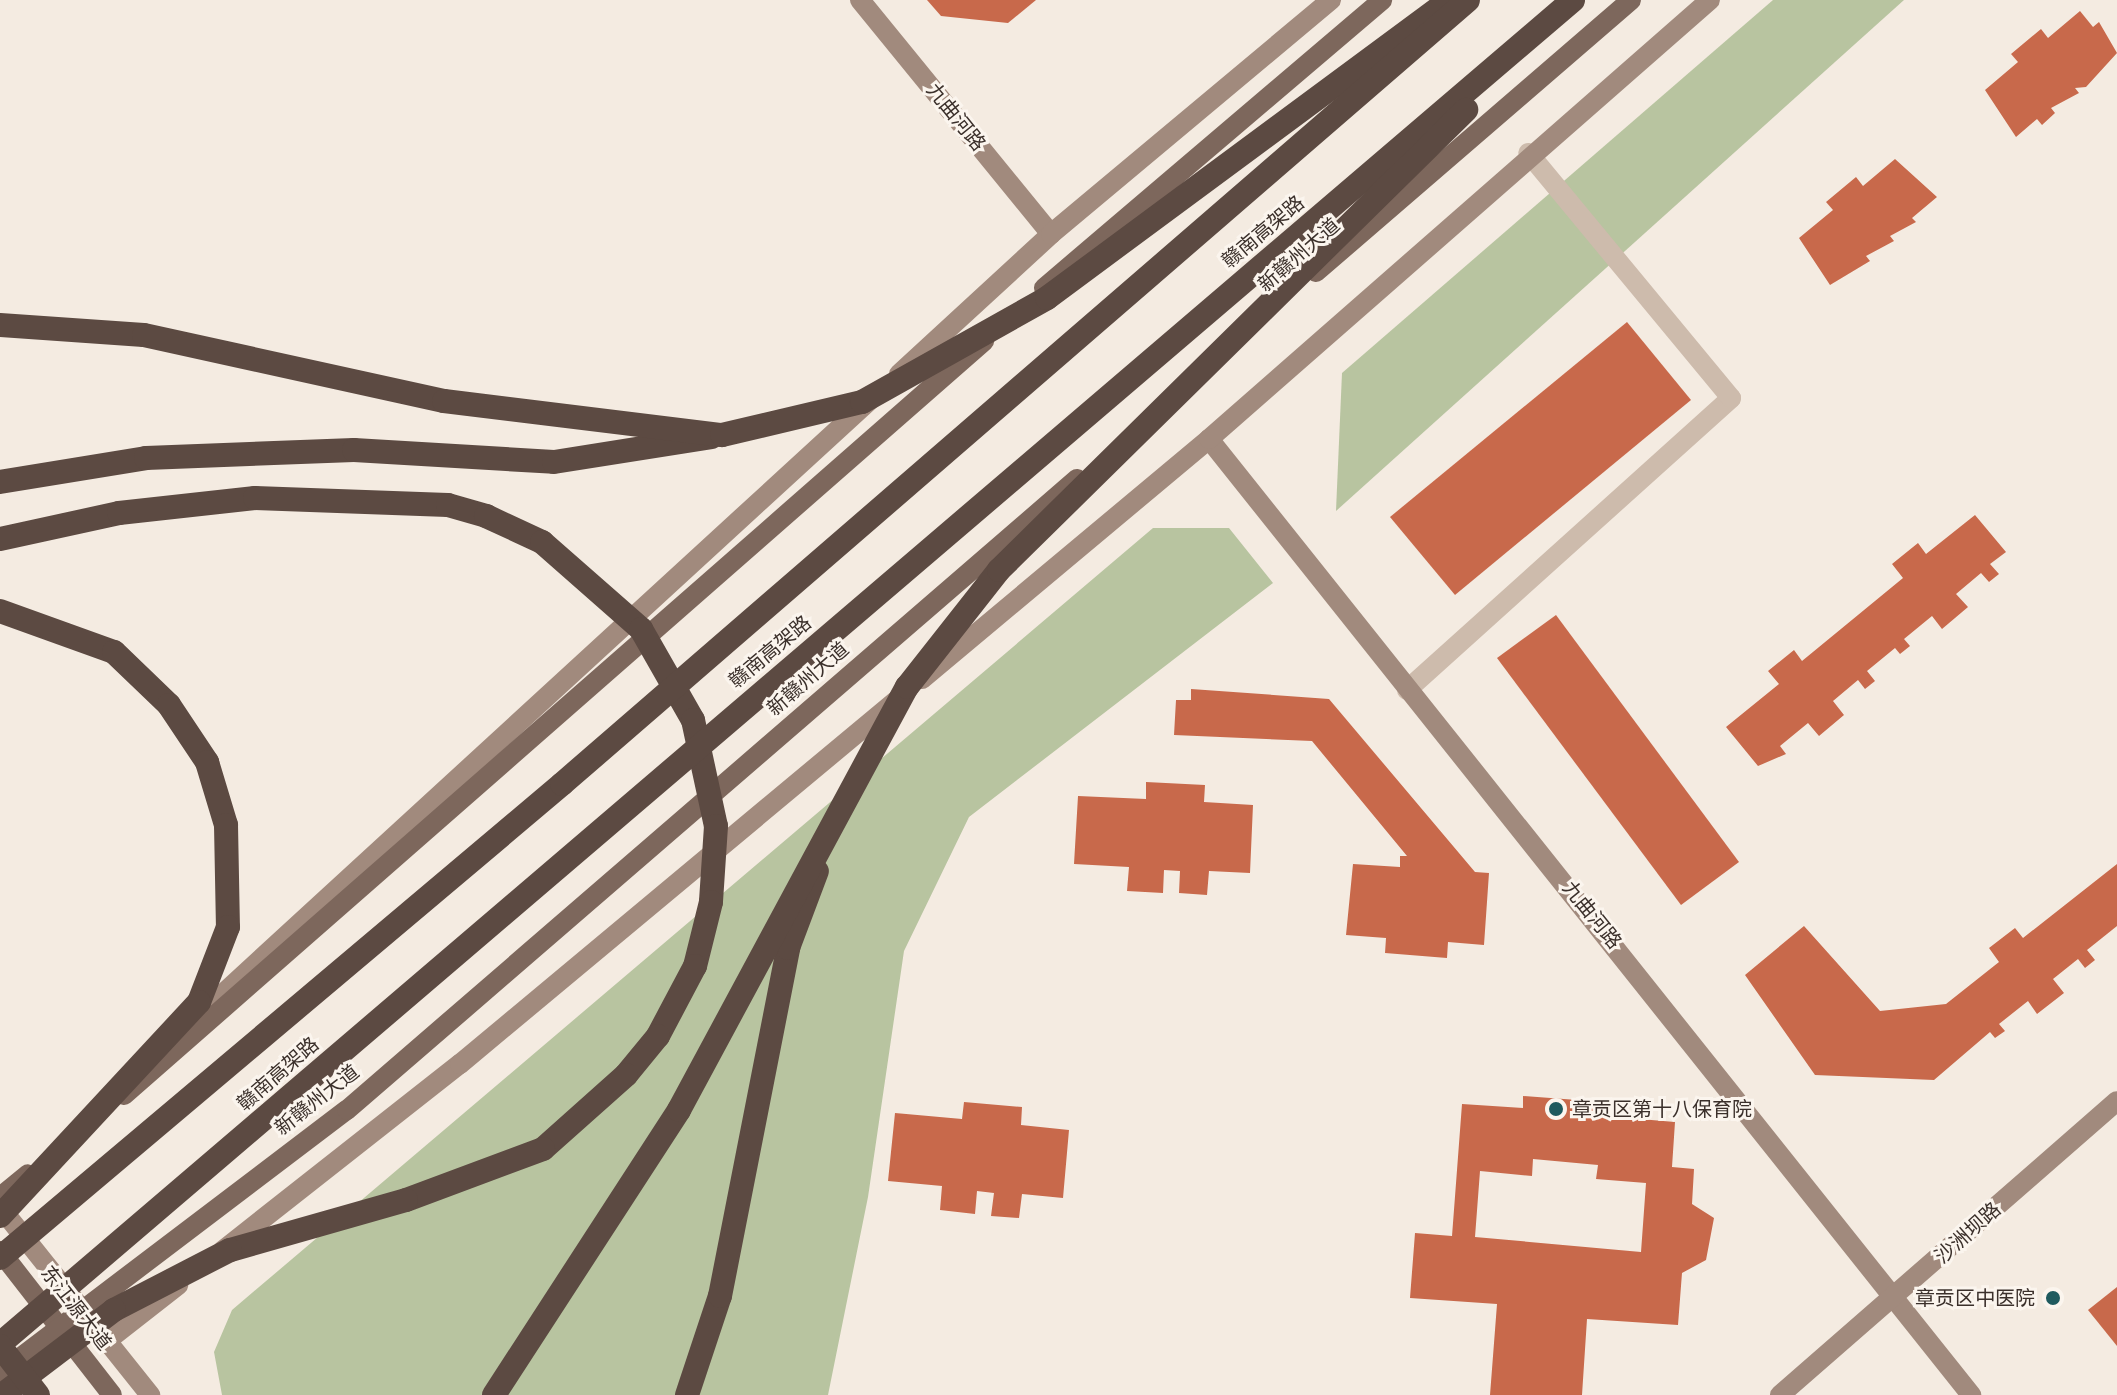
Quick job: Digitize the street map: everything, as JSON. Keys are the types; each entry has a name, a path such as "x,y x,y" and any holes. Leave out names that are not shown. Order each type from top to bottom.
{"highway":[{"path":"0,482 146,458 354,450 554,462 722,435 862,402 1047,298 1449,0"},
{"name":"赣南高架路","path":"0,1258 574,774 1468,0"},
{"path":"494,1395 679,1110 742,982 834,827 907,687 999,570 1575,0"},
{"name":"赣南高架路","path":"0,1345 1575,0"},
{"path":"0,325 144,335 444,401 722,435"},
{"path":"0,539 119,513 255,498 448,505 486,516 542,542 641,629 693,720 716,826 711,902 695,966 658,1036 626,1075 543,1149 406,1200 230,1250 114,1310 2,1395"},
{"path":"0,611 114,652 169,705 207,762 226,825 228,927 199,1002 0,1216"},
{"path":"687,1395 720,1296 788,948 834,827"},
{"path":"0,1345 38,1395"}],"main road":[{"path":"0,1196 233,1006 1057,277 1382,0"},
{"name":"新赣州大道","path":"0,1373 82,1306 347,1110 1631,0"},
{"name":"东江源大道","path":"0,1251 60,1324 112,1395"}],"street":[{"name":"九曲河路","path":"860,0 1051,234"},
{"path":"0,1196 1051,234 1331,0"},
{"path":"109,1339 460,1064 1209,439 1528,153 1710,0"},
{"name":"九曲河路","path":"1209,439 1971,1395"},
{"name":"沙洲坝路","path":"1780,1395 2117,1101"},
{"path":"0,1207 109,1339 150,1395"}],"lane":[{"path":"1407,690 1731,398 1528,153"}],"green space":[{"path":"1773,0 1904,0 1336,511 1342,373"},
{"path":"1153,528 1229,528 1273,583 969,817 904,951 868,1197 828,1395 222,1395 214,1352 232,1310"}],"building":[{"path":"927,0 1036,0 1008,23 941,16"},
{"path":"2080,11 2093,27 2099,22 2117,53 2086,87 2075,88 2079,93 2051,108 2055,113 2042,125 2037,119 2016,137 1985,90 2018,62 2011,54 2041,29 2048,38"},
{"path":"1895,159 1937,197 1912,218 1916,222 1890,236 1894,241 1866,256 1870,261 1830,285 1799,238 1833,210 1826,202 1856,177 1863,186"},
{"path":"1627,322 1691,400 1455,595 1390,517"},
{"path":"1975,515 2006,552 1990,564 1999,574 1989,582 1981,573 1956,594 1968,607 1942,629 1932,616 1904,639 1910,646 1900,654 1895,648 1867,671 1875,681 1865,689 1858,680 1833,701 1844,715 1819,736 1808,723 1780,746 1786,754 1758,766 1726,727 1779,684 1768,671 1794,650 1802,661 1903,578 1892,564 1918,543 1926,554"},
{"path":"1556,615 1739,862 1681,905 1497,658"},
{"path":"1191,689 1329,699 1475,872 1489,873 1484,945 1448,942 1447,958 1385,953 1386,938 1346,935 1353,864 1400,867 1400,856 1407,856 1312,741 1174,735 1176,700 1191,700"},
{"path":"1146,782 1205,785 1204,802 1253,805 1250,873 1209,871 1207,895 1179,893 1180,871 1164,870 1163,893 1127,891 1129,867 1074,864 1078,796 1146,799"},
{"path":"2117,864 2117,926 2087,950 2095,960 2085,968 2078,959 2053,979 2064,993 2037,1014 2028,1001 1999,1024 2005,1031 1995,1038 1990,1032 1934,1080 1815,1075 1745,975 1804,926 1880,1011 1946,1004 1999,962 1989,948 2015,928 2023,938"},
{"path":"1523,1096 1617,1103 1616,1117 1675,1122 1672,1167 1694,1169 1692,1204 1714,1218 1706,1260 1682,1273 1678,1325 1587,1319 1582,1395 1490,1395 1497,1304 1410,1298 1415,1233 1452,1236 1462,1104 1523,1108","holes":["1533,1159 1598,1165 1596,1179 1646,1183 1641,1252 1475,1237 1480,1171 1532,1176"]},
{"path":"964,1102 1022,1107 1021,1125 1069,1130 1063,1198 1022,1194 1019,1218 991,1216 994,1193 977,1191 975,1214 940,1210 942,1186 888,1181 895,1113 962,1119"},
{"path":"2117,1287 2117,1346 2088,1310"}],"place":[{"name":"章贡区第十八保育院","path":"1556,1109"},
{"name":"章贡区中医院","path":"2053,1298"}]}
